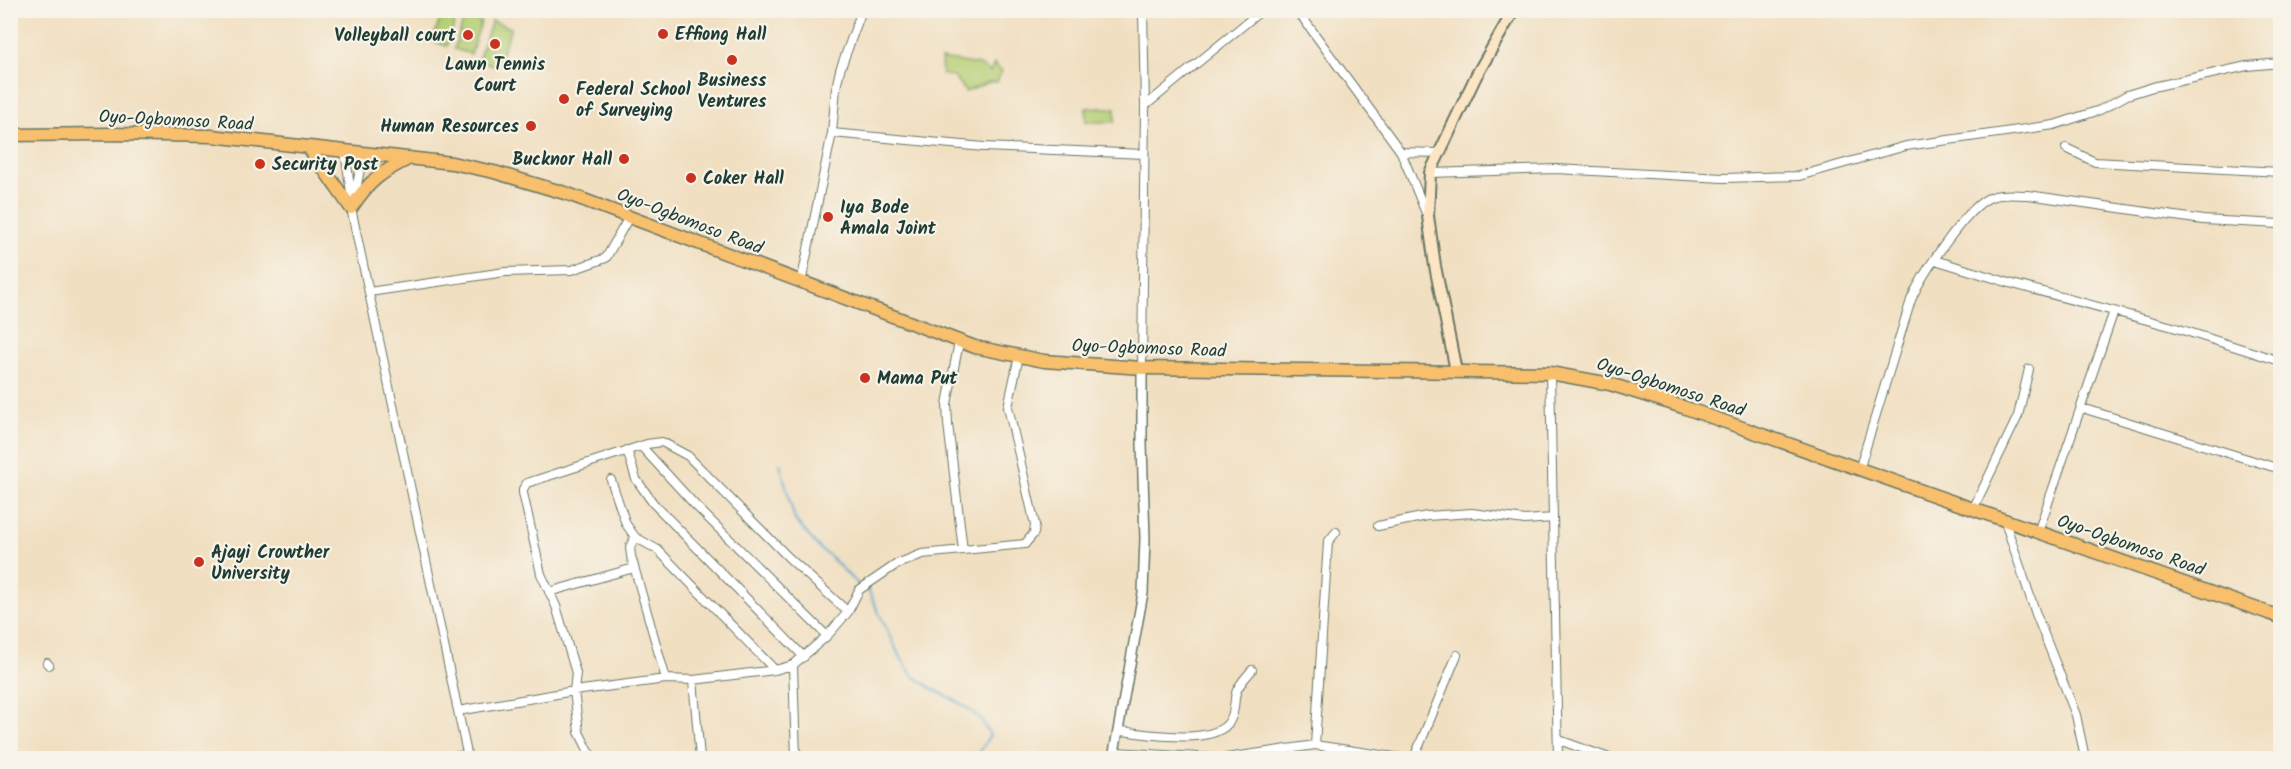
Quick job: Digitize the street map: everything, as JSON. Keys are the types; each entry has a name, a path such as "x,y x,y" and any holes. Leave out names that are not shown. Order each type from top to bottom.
{"highway":[{"name":"Oyo-Ogbomoso Road","path":"10,135 211,136 452,163 494,172 568,194 959,342 1044,361 1142,368 1551,373 1610,384 1974,507 2038,532 2280,617"},
{"path":"309,148 351,207 373,179 385,170 412,158"}],"main road":[{"path":"1456,371 1435,266 1428,216 1430,173 1476,76 1514,10"}],"street":[{"path":"801,283 832,133 840,70 862,10"},
{"path":"1143,10 1145,106 1142,368 1145,539 1143,593 1114,755 1215,759"},
{"path":"1145,106 1262,10"},
{"path":"1296,10 1401,152 1428,216"},
{"path":"1430,173 1556,169 1723,178 1799,176 1906,146 2055,124 2100,110 2127,95 2153,87 2247,66 2280,63"},
{"path":"832,133 984,147 1144,154"},
{"path":"2066,148 2095,162 2280,172"},
{"path":"345,152 351,207 468,757 440,759"},
{"path":"1401,152 1438,153"},
{"path":"351,194 357,185 363,153"},
{"path":"1859,470 1911,300 1919,282 1960,225 1989,198 2004,194 2028,195 2203,220 2280,224"},
{"path":"369,292 505,272 572,270 606,258 629,217"},
{"path":"1935,260 2013,284 2173,327 2280,361"},
{"path":"2038,532 2114,311"},
{"path":"959,342 947,405 963,550"},
{"path":"458,711 574,691 666,679 693,680 775,670 793,665 827,636 848,612 859,590 867,582 897,564 922,554 1025,544 1034,533 1035,525 1008,407 1019,356"},
{"path":"1974,507 2018,416 2029,369"},
{"path":"1551,373 1558,759"},
{"path":"2082,408 2280,469"},
{"path":"592,759 579,732 574,691 576,673 556,606 541,574 524,493 524,486 530,482 627,450 662,442 688,456 788,557 848,612"},
{"path":"641,446 695,505 827,636"},
{"path":"627,450 636,479 648,497 804,657"},
{"path":"611,480 626,524 635,537 658,550 775,670"},
{"path":"1378,526 1427,516 1472,513 1525,520 1553,518"},
{"path":"2004,519 2036,614 2076,715 2085,759"},
{"path":"1315,746 1328,542 1336,532"},
{"path":"635,537 630,547 634,568 666,679"},
{"path":"549,592 634,568"},
{"path":"1414,759 1457,655"},
{"path":"793,665 796,759"},
{"path":"1119,731 1169,736 1216,733 1226,726 1232,716 1236,690 1251,670"},
{"path":"693,680 700,759"},
{"path":"1559,740 1609,759"},
{"path":"1226,759 1315,746 1401,759"}],"green space":[{"path":"442,14 456,19 447,46 432,41"},
{"name":"Volleyball court","path":"465,16 481,22 471,54 454,49"},
{"name":"Lawn Tennis Court","path":"492,21 511,28 497,66 478,60"},
{"path":"941,59 980,65 990,72 994,64 1002,71 997,82 989,82 966,92 954,77 942,74"},
{"path":"1086,108 1115,108 1115,122 1086,122"}],"waterway":[{"path":"780,464 795,520 821,550 869,592 898,653 912,675 960,703 980,718 990,735 976,758"}],"place":[{"name":"Effiong Hall","path":"663,34"},
{"name":"Volleyball court","path":"468,35"},
{"name":"Lawn Tennis Court","path":"495,44"},
{"name":"Business Ventures","path":"732,60"},
{"name":"Federal School of Surveying","path":"564,99"},
{"name":"Human Resources","path":"531,126"},
{"name":"Bucknor Hall","path":"624,159"},
{"name":"Security Post","path":"260,164"},
{"name":"Coker Hall","path":"691,178"},
{"name":"Iya Bode Amala Joint","path":"828,217"},
{"name":"Mama Put","path":"865,378"},
{"name":"Ajayi Crowther University","path":"199,562"}]}
